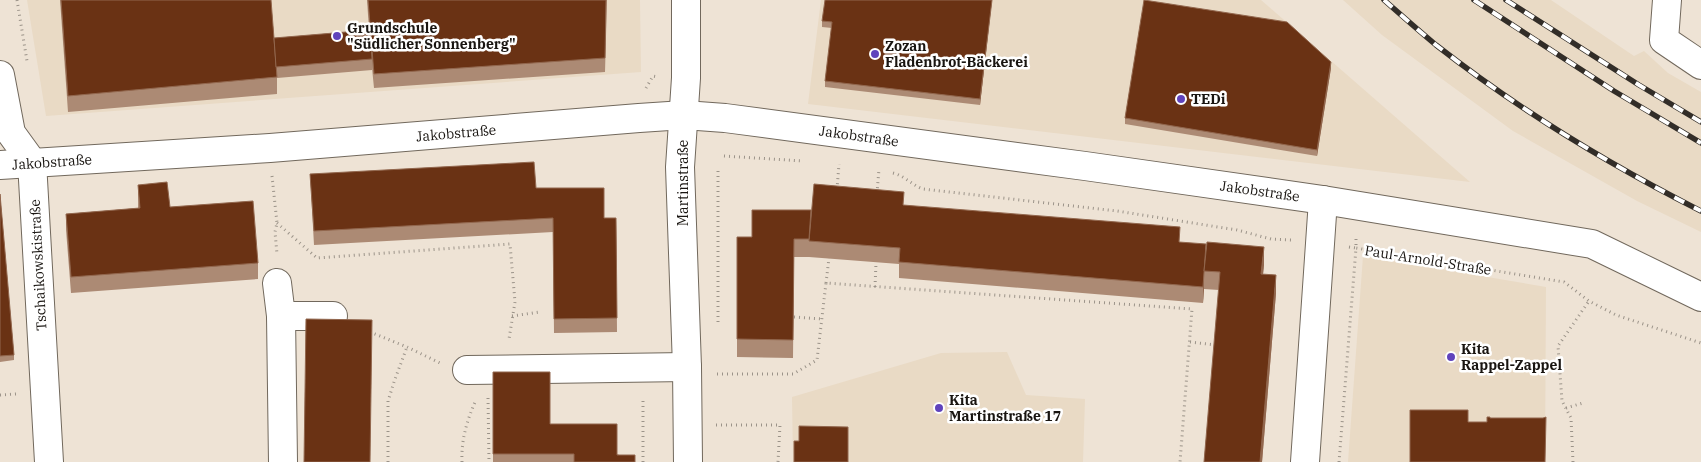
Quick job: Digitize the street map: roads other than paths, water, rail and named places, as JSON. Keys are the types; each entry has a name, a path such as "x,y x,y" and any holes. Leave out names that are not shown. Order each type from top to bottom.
{"street":[{"name":"Martinstraße","path":"686,0 686,78 680,167 687,367 688,462"},
{"path":"1667,0 1664,40 1701,65"},
{"path":"0,76 11,133 32,162"},
{"name":"Jakobstraße","path":"0,165 270,148 684,115 725,118 1075,164 1323,200 1592,244 1701,297"},
{"name":"Tschaikowskistraße","path":"32,162 49,462"},
{"path":"1305,462 1323,200"},
{"path":"277,283 281,316 283,462"},
{"path":"281,316 333,316"},
{"path":"467,370 687,367"}],"railway":[{"path":"1384,0 1467,69 1531,113 1598,155 1701,211"},
{"path":"1474,0 1614,91 1701,143"},
{"path":"1506,0 1639,85 1701,122"}],"place":[{"name":"Grundschule \"Südlicher Sonnenberg\"","path":"337,36"},
{"name":"Zozan Fladenbrot-Bäckerei","path":"875,54"},
{"name":"TEDi","path":"1181,99"},
{"name":"Kita Rappel-Zappel","path":"1451,357"},
{"name":"Kita Martinstraße 17","path":"939,408"}]}
